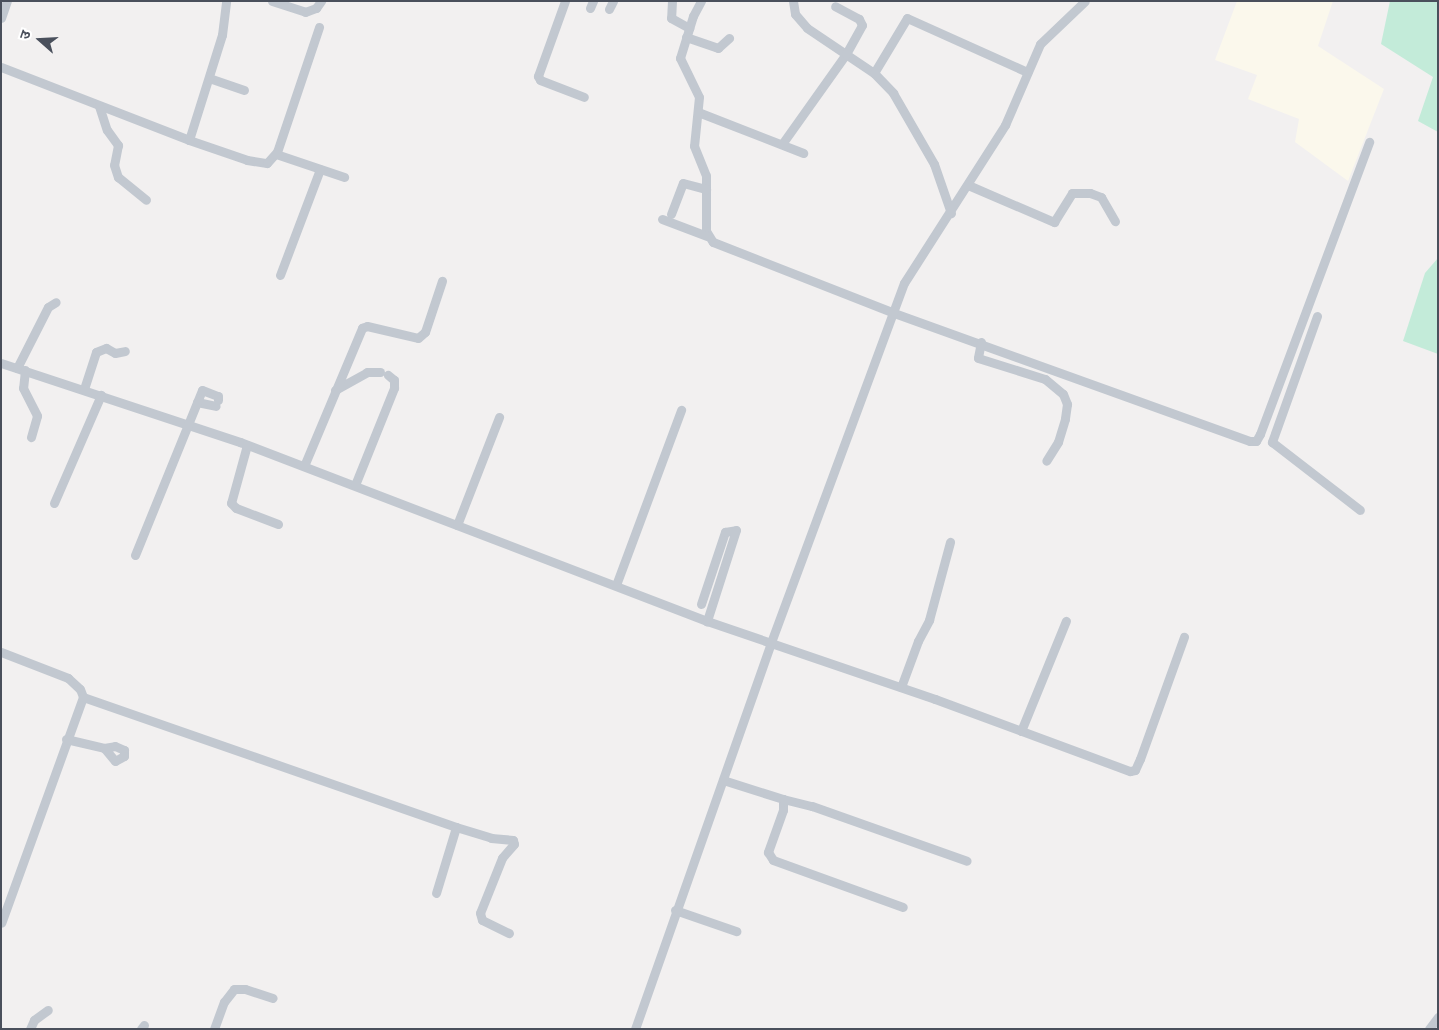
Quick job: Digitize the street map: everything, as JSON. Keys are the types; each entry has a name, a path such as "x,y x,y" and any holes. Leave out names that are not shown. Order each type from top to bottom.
{"street":[{"path":"1,18 7,1"},
{"path":"189,140 224,29 226,1"},
{"path":"272,1 304,12 316,8 321,1"},
{"path":"565,1 538,76 540,80 584,97"},
{"path":"672,1 672,18 688,32 718,48 729,38"},
{"path":"701,1 680,58 698,94 694,146 705,172 707,236"},
{"path":"793,1 795,14 807,28 874,73 893,93 928,151 951,214"},
{"path":"635,1029 675,910 770,645 910,271 951,214 1005,125 1026,72 1046,36 1085,1"},
{"path":"782,144 846,54 862,23 834,6"},
{"path":"874,73 907,18 1026,72"},
{"path":"1,67 189,140 258,162 270,162 276,154 319,27"},
{"path":"209,78 244,90"},
{"path":"99,106 107,130 118,145 114,165 118,177 146,200"},
{"path":"698,112 803,153"},
{"path":"662,219 707,236 727,248 894,313 981,342 1250,442 1256,441 1369,142"},
{"path":"276,154 344,177"},
{"path":"280,275 320,169"},
{"path":"671,214 683,183 706,189"},
{"path":"968,185 1054,222 1072,194 1090,193 1101,197 1115,222"},
{"path":"304,466 362,328 367,326 415,338 422,336 442,281"},
{"path":"31,437 37,416 23,388 21,369 48,307 56,302"},
{"path":"1317,316 1272,442 1360,510"},
{"path":"981,342 977,357 1045,379 1063,394 1066,404 1065,419 1058,442 1046,462"},
{"path":"84,389 96,352 106,348 115,353 125,351"},
{"path":"1,363 84,389 247,445 616,585 707,622 770,645 901,687 1133,771 1184,636"},
{"path":"335,390 367,372 384,374 394,380 394,388 355,485"},
{"path":"135,555 187,424 202,390 218,396 217,403 197,402"},
{"path":"54,503 101,395"},
{"path":"616,585 681,410"},
{"path":"457,525 499,417"},
{"path":"247,445 231,503 236,508 278,524"},
{"path":"701,604 725,532 734,530 737,535 707,622"},
{"path":"901,687 918,641 929,620 950,542"},
{"path":"1021,731 1066,621"},
{"path":"1,652 68,678 80,689 83,696 1,923"},
{"path":"83,696 456,827 514,841 502,858 480,913 482,920 509,933"},
{"path":"66,739 104,748"},
{"path":"722,780 812,806 968,861"},
{"path":"783,799 783,810 768,852 770,857 903,907"},
{"path":"436,893 456,827"},
{"path":"675,910 736,931"},
{"path":"214,1029 224,1002 234,989 245,989 273,998"},
{"path":"30,1029 34,1020 48,1010"},
{"path":"1429,1029 1438,1017"}],"shaded area":[{"path":"1237,1 1333,1 1318,46 1384,89 1348,181 1295,142 1299,119 1248,99 1257,75 1215,60"}],"green space":[{"path":"1390,1 1438,1 1438,132 1418,121 1433,77 1381,44"},
{"path":"1438,258 1438,354 1403,341 1425,273"}]}
